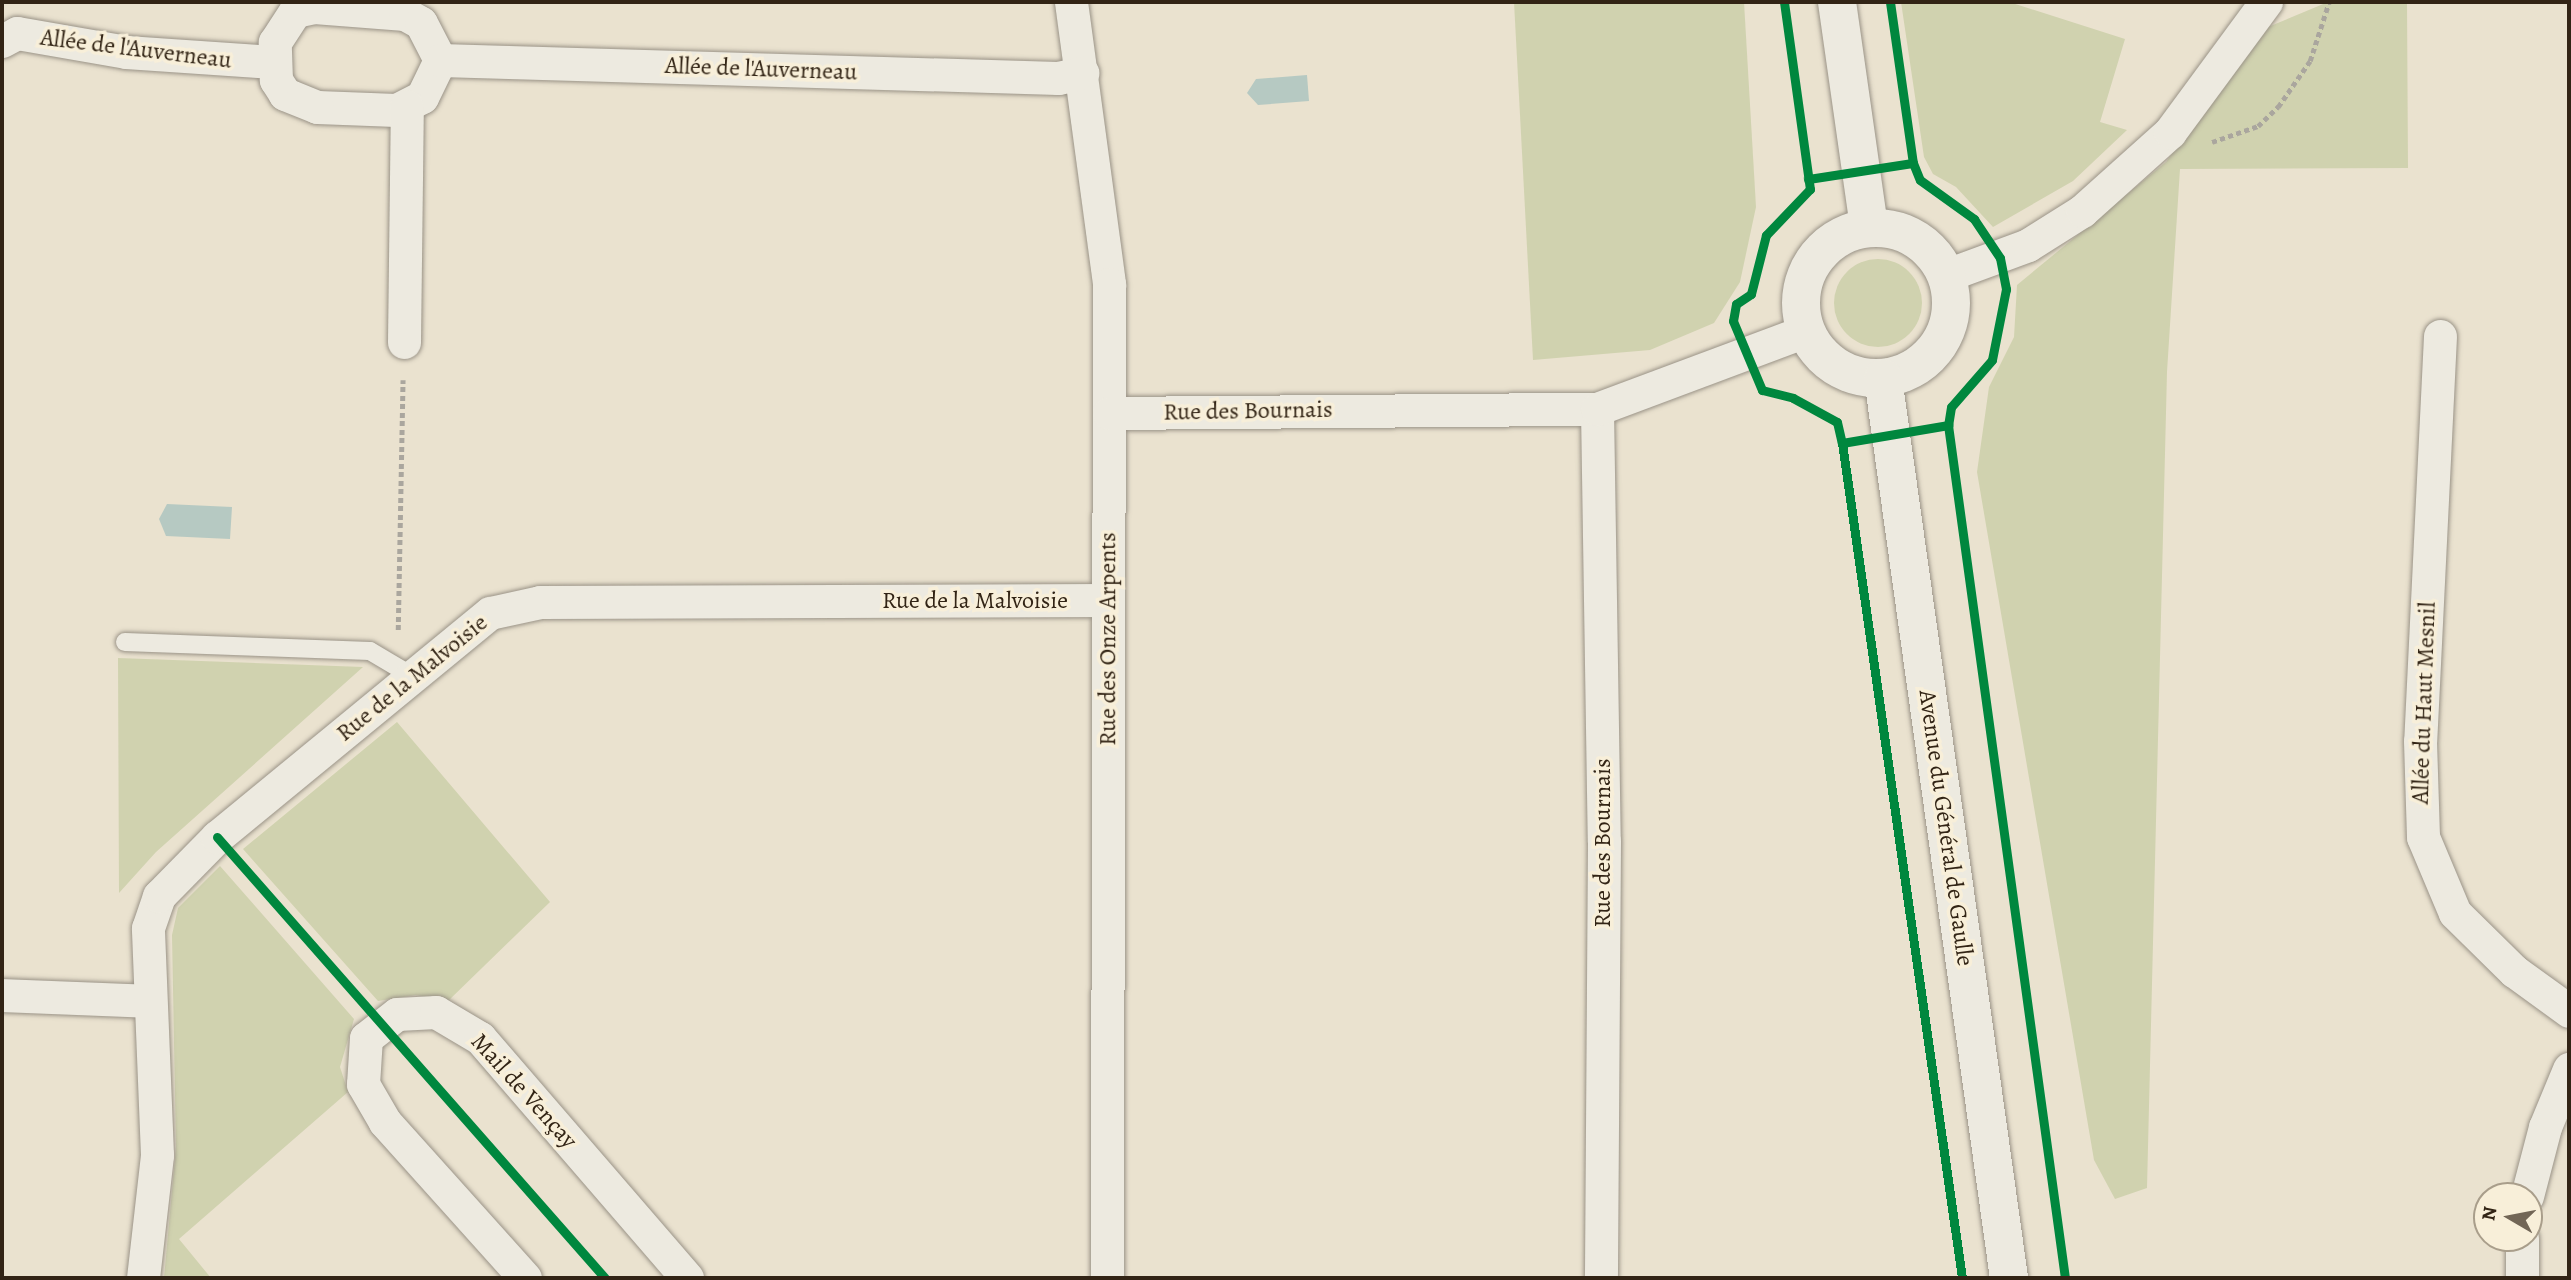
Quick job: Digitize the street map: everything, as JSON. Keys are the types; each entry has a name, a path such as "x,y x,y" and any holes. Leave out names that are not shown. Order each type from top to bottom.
{"street":[{"name":"Rue des Onze Arpents","path":"1071,2 1108,273 1107,1278"},
{"path":"1837,2 1868,227"},
{"path":"1947,275 2028,245 2082,211 2170,132 2266,2"},
{"path":"314,7 405,15 432,35 440,60 422,97 407,106 297,102 280,87 273,62 283,24 295,11 314,7"},
{"name":"Allée de l'Auverneau","path":"2,41 17,33 126,52 273,62"},
{"name":"Allée de l'Auverneau","path":"440,60 1058,78 1082,73"},
{"path":"404,342 407,106"},
{"path":"1868,227 1916,238 1947,275 1950,321 1941,343 1906,373 1883,378 1836,367 1806,331 1801,296 1811,263 1846,233 1868,227"},
{"name":"Rue des Bournais","path":"1109,413 1597,409 1806,331"},
{"name":"Allée du Haut Mesnil","path":"2440,336 2420,741 2423,837 2455,913 2506,964 2569,1010"},
{"name":"Avenue du Général de Gaulle","path":"1883,378 2009,1278"},
{"name":"Rue des Bournais","path":"1597,409 1604,841 1601,1278"},
{"name":"Rue de la Malvoisie","path":"143,1278 158,1155 149,1001 151,913 173,876 490,613 517,605 1108,600"},
{"path":"2,995 149,1001"},
{"name":"Mail de Vençay","path":"525,1278 385,1122 363,1084 366,1038 397,1014 436,1012 480,1038 687,1278"},
{"path":"2530,1182 2544,1127 2569,1069"},
{"path":"2522,1252 2522,1278"}],"lane":[{"path":"125,642 370,651 414,677"}],"path":[{"path":"2170,132 2185,143 2205,143 2258,126 2310,61 2329,2"},
{"path":"404,342 398,638 414,677"}],"green space":[{"path":"1514,2 1744,2 1756,207 1740,282 1714,323 1650,350 1533,360"},
{"path":"1901,2 2009,2 2125,39 2100,122 2127,130 2073,181 1993,227 1956,187 1933,174 1924,157"},
{"path":"2328,2 2407,2 2408,168 2180,169 2167,372 2147,1188 2115,1199 2094,1160 1977,472 1989,387 2014,337 2017,285 2166,162 2261,30"},
{"path":"1878,259 1895,263 1909,272 1918,286 1922,303 1918,320 1909,334 1895,343 1878,347 1861,343 1847,334 1838,320 1834,303 1838,286 1847,272 1861,263"},
{"path":"118,658 363,667 156,852 119,893"},
{"path":"397,722 550,902 447,1002 416,995 378,1001 243,849"},
{"path":"220,866 354,1019 340,1067 348,1092 179,1239 211,1278 164,1278 176,1147 172,935 178,908"}],"shaded area":[{"path":"1307,75 1309,101 1258,105 1247,93 1256,79"},
{"path":"167,504 232,507 230,539 166,536 159,519"}],"cycle path":[{"path":"1784,2 1810,189 1766,235 1751,294 1736,304 1733,321 1762,390 1793,398 1837,422 1962,1278"},
{"path":"1890,2 1913,163 1920,180 1974,219 2000,258 2006,289 1992,360 1951,407 1948,425 2065,1278"},
{"path":"1808,179 1913,163"},
{"path":"1842,443 1948,425"},
{"path":"217,837 605,1278"}]}
